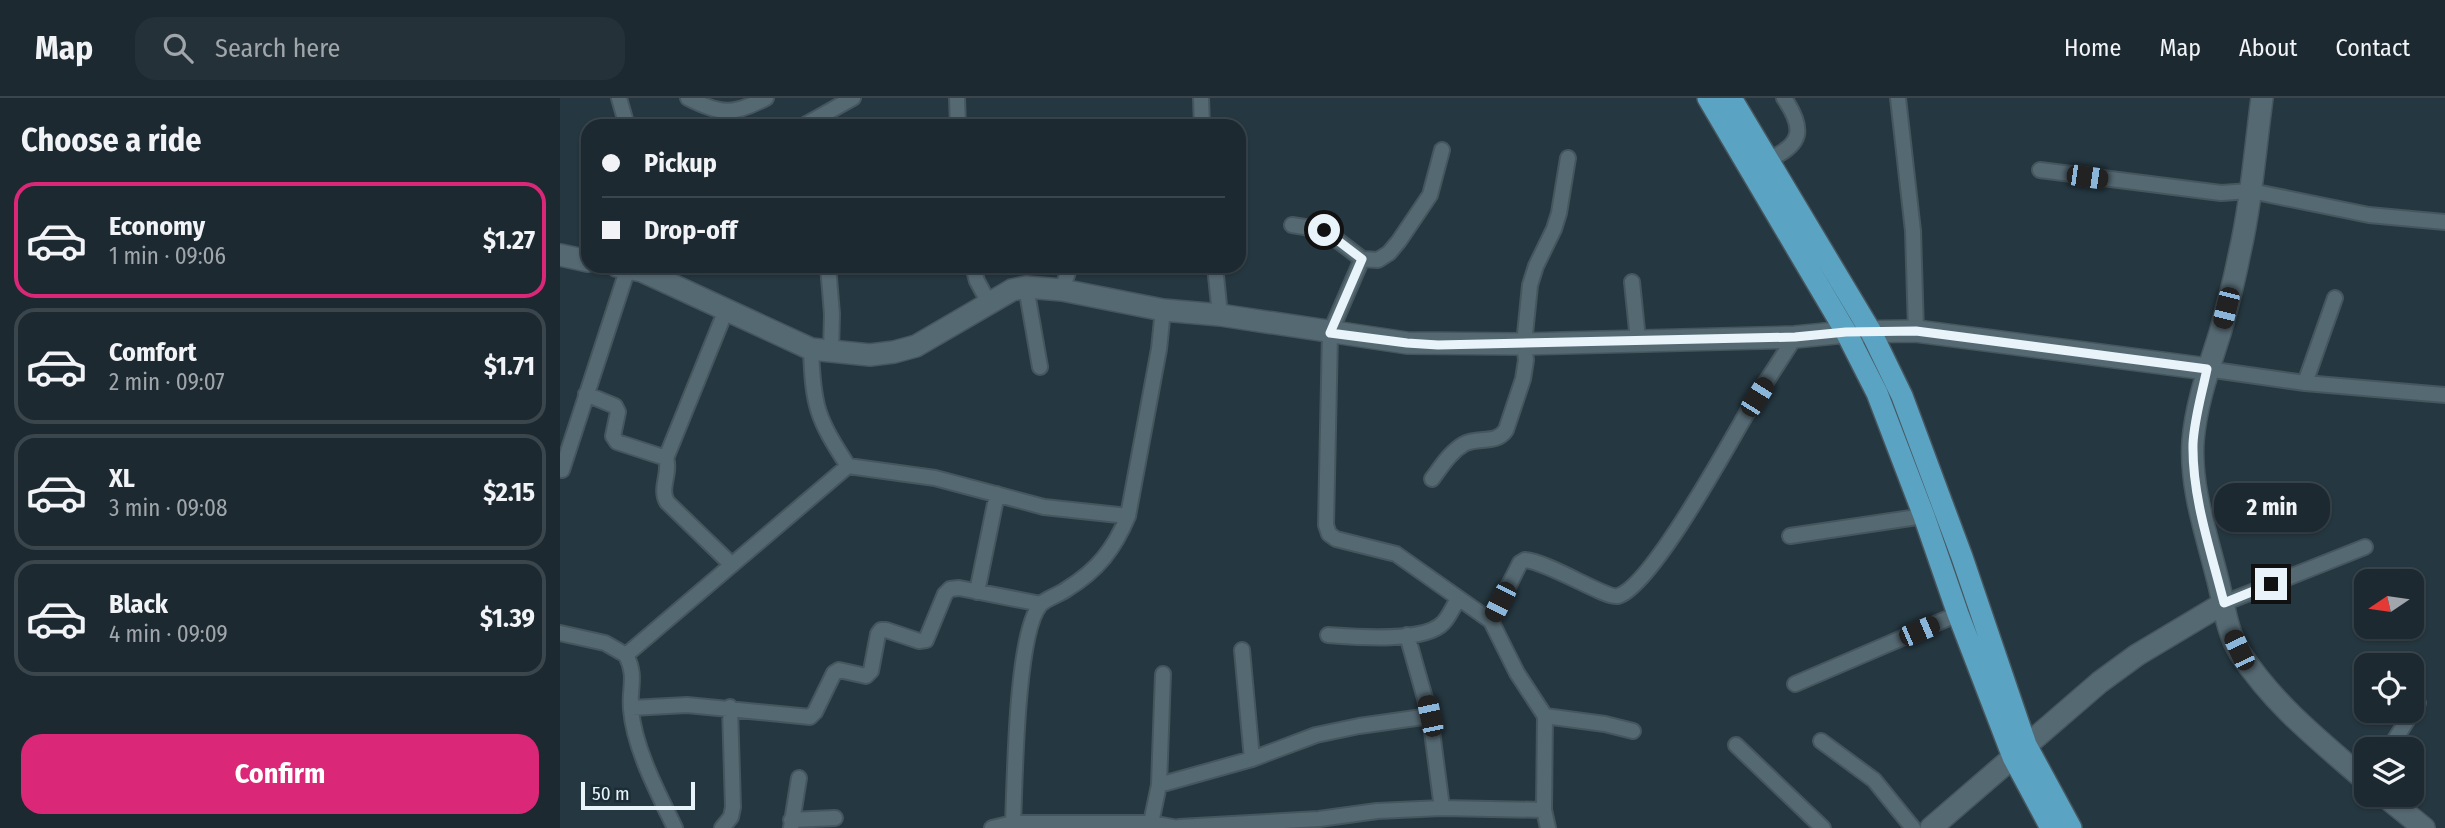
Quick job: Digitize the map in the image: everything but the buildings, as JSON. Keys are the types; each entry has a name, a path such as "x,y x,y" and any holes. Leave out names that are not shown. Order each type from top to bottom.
{"main road":[{"path":"1709,98 1846,332 1877,393 1958,614 2020,751 2050,828"},
{"path":"1731,98 1871,332 1902,396 1945,509 2020,751 2071,828"}],"street":[{"path":"619,98 625,119"},
{"path":"693,99 717,111 733,112 766,98"},
{"path":"816,119 853,98"},
{"path":"957,98 958,119"},
{"path":"1200,98 1202,119"},
{"path":"1768,160 1787,152 1794,144 1798,132 1796,121 1784,98"},
{"path":"1898,98 1913,231 1916,331"},
{"path":"2262,98 2251,191 2239,256 2207,369 2193,440 2194,474 2201,514 2230,630 2239,650 2261,682 2286,711 2354,771"},
{"path":"1292,225 1324,230 1362,259 1378,260 1389,253 1399,241 1430,195 1442,150"},
{"path":"1432,479 1448,458 1464,444 1495,439 1502,436 1506,430 1523,379 1530,285 1559,213 1568,158"},
{"path":"2040,170 2221,193 2251,191 2369,215 2445,222"},
{"path":"560,255 581,260"},
{"path":"1362,259 1330,333 1326,525 1329,534 1336,539 1395,554 1491,621 1517,673 1545,716 1544,810 1548,828"},
{"path":"562,470 586,394 630,273"},
{"path":"643,273 821,351 870,355 916,346 1012,290 1026,287 1062,290 1163,310 1220,315 1407,343 1524,344 1916,331 2305,383 2445,395"},
{"path":"829,273 832,314 821,351 816,409 825,430 848,466"},
{"path":"975,273 989,303"},
{"path":"1062,290 1068,273"},
{"path":"1215,273 1220,315"},
{"path":"1632,282 1638,340"},
{"path":"1026,287 1040,366"},
{"path":"2305,383 2334,298"},
{"path":"726,310 666,458 668,466 663,495 732,565"},
{"path":"1013,823 1020,695 1028,632 1041,604 1080,581 1098,565 1117,542 1128,516 1159,349 1163,310"},
{"path":"1491,621 1520,563 1525,560 1567,574 1607,595 1617,596 1626,591 1647,570 1701,495 1744,417 1795,337"},
{"path":"586,394 615,406 618,412 613,436 617,442 666,458"},
{"path":"626,655 848,466 935,478 1044,507 1128,516"},
{"path":"977,592 998,495"},
{"path":"1790,536 1924,516"},
{"path":"1931,828 2100,682 2137,655 2224,603 2365,547"},
{"path":"631,708 687,705 810,717 816,712 834,673 839,670 866,676 871,671 881,630 919,641 926,640 950,589 959,588 1041,604"},
{"path":"1328,635 1361,638 1421,634 1443,623 1458,600"},
{"path":"1795,684 1958,614"},
{"path":"560,633 604,643 626,655 634,679 631,708 641,750 675,828"},
{"path":"1408,635 1430,716 1442,808"},
{"path":"1242,650 1252,760"},
{"path":"1151,823 1159,785 1163,674"},
{"path":"722,828 731,817 733,807 730,708"},
{"path":"1159,785 1252,760 1316,735 1430,716"},
{"path":"1545,716 1605,724 1633,731"},
{"path":"1821,741 1874,780 1913,828"},
{"path":"1736,745 1823,828"},
{"path":"799,778 791,824 835,818"},
{"path":"2398,807 2424,828"},
{"path":"992,828 1013,823 1151,823 1179,827 1319,823 1377,811 1442,808 1544,810"}],"route":[{"path":"1324,230 1362,259 1330,333 1438,345 1795,337 1846,332 1916,331 2207,369 2193,440 2194,474 2201,514 2224,603 2271,584"}]}
